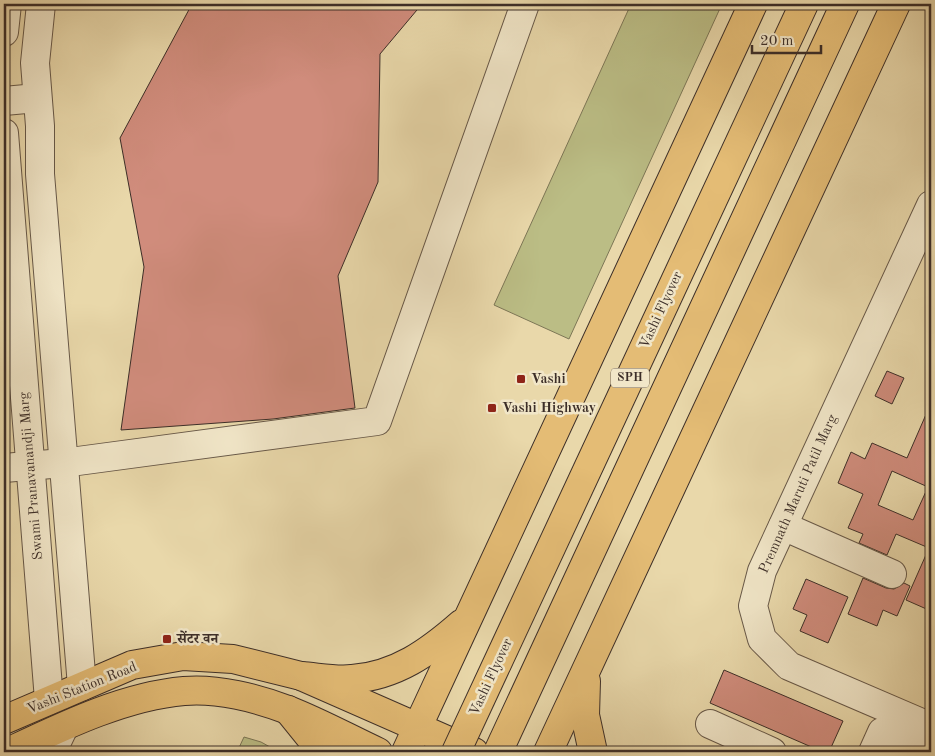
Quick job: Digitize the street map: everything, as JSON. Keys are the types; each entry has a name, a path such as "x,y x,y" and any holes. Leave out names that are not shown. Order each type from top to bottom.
{"main road":[{"path":"406,752 753,4"},
{"name":"Vashi Flyover","path":"456,752 804,4"},
{"name":"SPH","path":"498,752 846,4"},
{"path":"548,752 896,4"},
{"path":"301,676 351,680 395,670 433,648 468,617"},
{"name":"Vashi Station Road","path":"4,720 132,665 183,656 233,659 301,676 474,752"},
{"path":"586,670 585,715 593,752"},
{"name":"Vashi Station Road","path":"8,752 64,726 141,698 184,690 227,693 288,710 378,752"},
{"path":"288,710 322,752"}],"street":[{"path":"4,32 6,4"},
{"path":"41,4 35,63 40,126 40,174 62,463 82,686"},
{"path":"4,468 62,463 377,421 525,4"},
{"path":"4,101 37,98"},
{"path":"4,128 40,126"},
{"name":"Swami Pranavanandji Marg","path":"4,133 5,176 31,466 49,700"},
{"name":"Premnath Maruti Patil Marg","path":"931,205 762,571 753,606 762,639 789,666 931,727"},
{"path":"783,526 892,574"},
{"path":"710,724 772,752"},
{"path":"52,752 64,726"},
{"path":"873,752 882,732 904,738 931,749"}],"green space":[{"path":"631,4 722,4 569,339 494,305"},
{"path":"244,737 261,742 279,752 237,752"}],"building":[{"path":"192,4 422,4 380,54 378,182 338,276 355,408 273,419 121,430 144,267 120,138"},
{"path":"887,371 904,378 892,404 875,396"},
{"path":"931,403 931,611 906,600 929,548 896,534 887,555 859,543 863,534 848,528 863,494 838,483 851,452 865,459 872,443 907,458","holes":["892,471 928,487 913,520 878,505"]},
{"path":"863,578 886,588 894,589 904,583 910,586 897,616 883,610 877,626 848,614"},
{"path":"806,579 848,597 828,643 800,631 807,615 793,609"},
{"path":"724,670 843,721 829,752 823,752 710,703"}],"place":[{"name":"Vashi","path":"521,379"},
{"name":"Vashi Highway","path":"492,408"},
{"name":"सेंटर वन","path":"167,639"}]}
